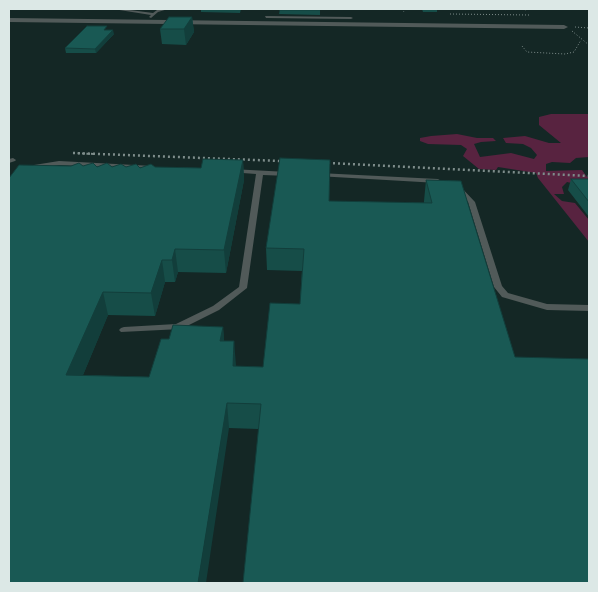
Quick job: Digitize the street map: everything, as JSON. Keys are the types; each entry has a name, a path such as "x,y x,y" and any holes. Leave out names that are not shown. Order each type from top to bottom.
{"street":[{"path":"9,20 351,21 564,27"}],"lane":[{"path":"115,9 154,14"},
{"path":"147,21 154,14 166,9"},
{"path":"351,21 352,10"},
{"path":"263,12 266,20"},
{"path":"27,170 36,166 59,163 164,168"},
{"path":"222,171 298,174"},
{"path":"124,330 178,328 216,308 243,288 260,173"},
{"path":"308,175 436,181 456,186 472,202 498,286 505,295 547,307 589,308"}],"path":[{"path":"444,14 528,14 525,9"},
{"path":"564,27 589,45"},
{"path":"522,46 527,52 565,54 574,52 581,40"},
{"path":"67,153 121,153 285,161"},
{"path":"324,163 589,176"}],"shaded area":[{"path":"551,114 589,114 589,157 576,158 570,163 552,162 546,164 546,171 582,170 589,177 589,187 567,182 562,187 564,194 554,194 562,201 575,203 589,220 589,242 536,173 498,167 496,170 479,169 463,156 467,149 461,145 428,144 420,141 420,138 457,134 477,138 493,138 496,141 474,144 480,157 511,153 534,159 537,155 531,148 523,144 506,143 503,138 525,136 549,143 561,143 539,125 539,117"}],"building":[{"path":"320,9 320,10 279,10"},
{"path":"169,17 192,17 184,29 160,29"},
{"path":"87,26 107,26 104,30 113,30 95,49 65,48"},
{"path":"280,158 330,160 329,201 432,203 426,180 461,181 515,357 589,359 589,583 243,583 261,404 227,403 198,583 9,583 9,178 19,165 71,166 79,163 83,166 93,163 97,167 107,163 112,167 121,164 126,167 136,164 140,168 151,164 155,167 201,168 203,159 243,160 224,250 175,249 172,260 162,260 151,293 103,292 66,375 149,377 161,339 169,339 173,325 223,327 220,341 234,341 233,366 263,367 270,303 300,304 304,249 266,248"},
{"path":"571,179 589,179 589,202"}]}
